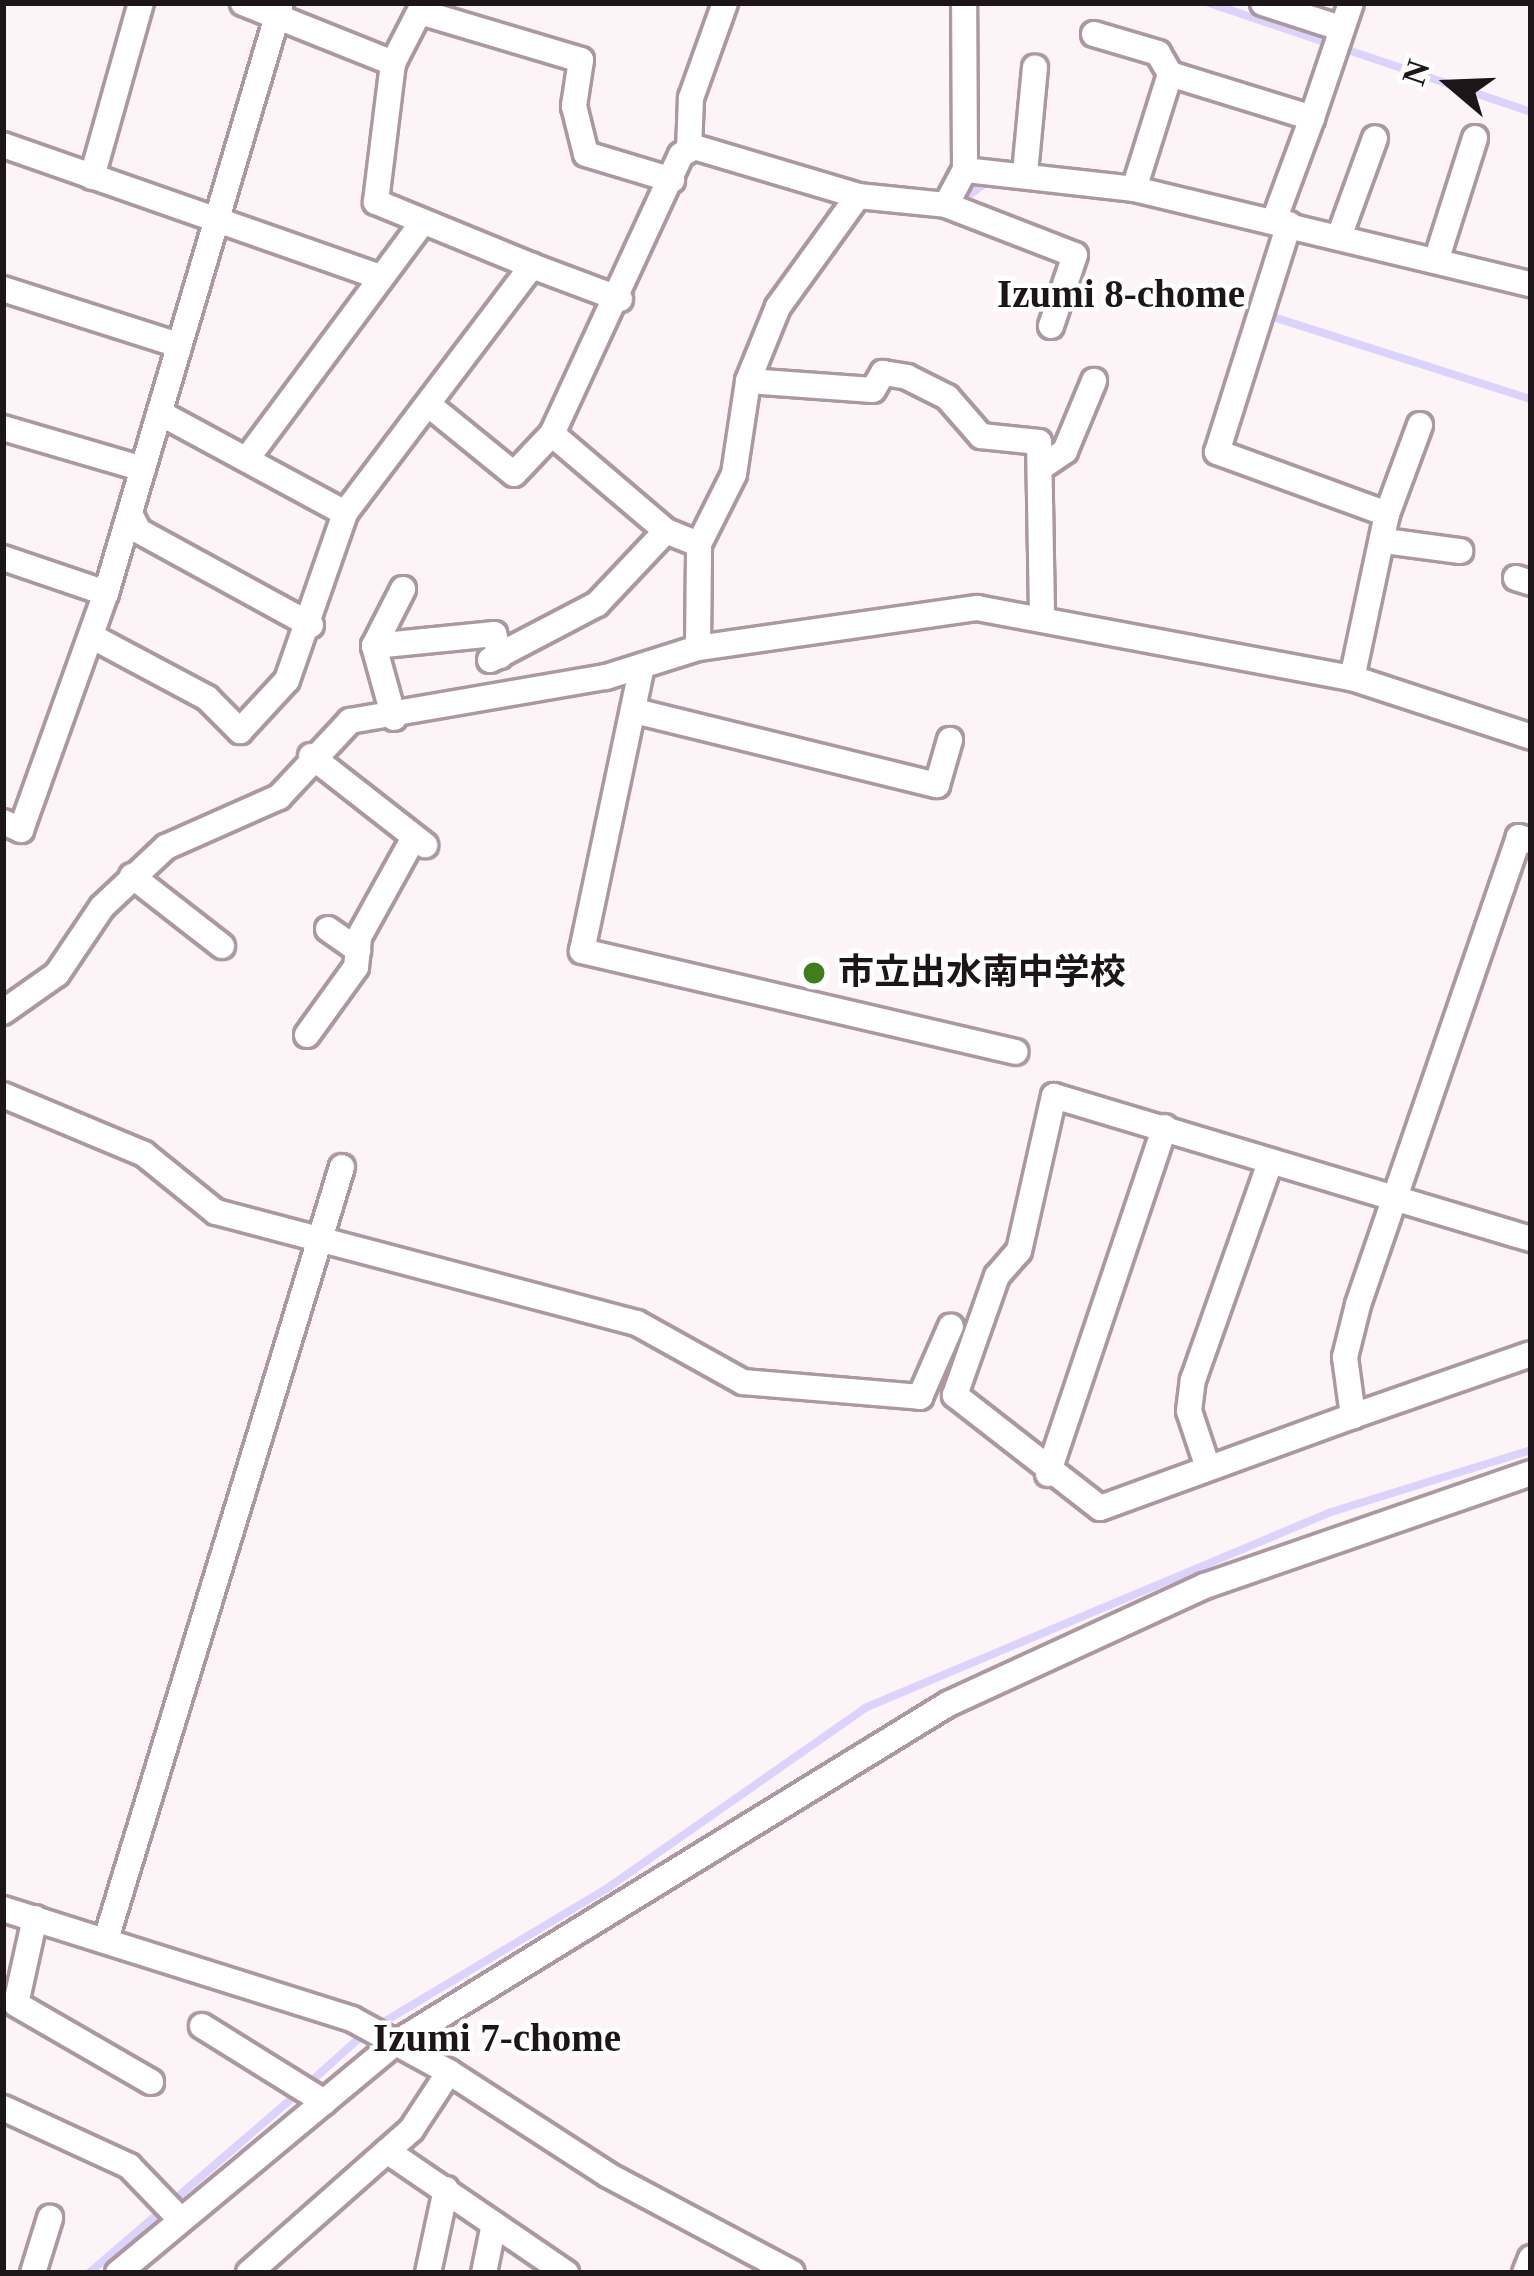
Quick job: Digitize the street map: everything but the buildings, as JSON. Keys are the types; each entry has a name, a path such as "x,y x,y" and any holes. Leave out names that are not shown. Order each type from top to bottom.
{"street":[{"path":"92,177 140,3"},
{"path":"243,3 279,9 393,63"},
{"path":"429,405 514,474 552,434 689,150 691,98 724,3"},
{"path":"946,205 964,170 964,3"},
{"path":"1263,3 1340,28"},
{"path":"1351,3 1312,118 1216,452 1387,514"},
{"path":"620,298 376,202 393,63 422,8 581,60 574,106 586,154 672,180"},
{"path":"3,822 21,830 106,592 279,9"},
{"path":"1094,34 1158,53 1170,74 1312,118"},
{"path":"1025,173 1035,68"},
{"path":"1134,190 1170,74"},
{"path":"1436,261 1475,137"},
{"path":"1339,237 1375,138"},
{"path":"689,150 858,196 946,205 1075,255 1051,326"},
{"path":"5,152 92,177 375,275"},
{"path":"964,170 1025,173 1134,190 1531,284"},
{"path":"698,648 698,544 734,474 748,381 778,307 858,196"},
{"path":"249,456 375,275 422,223"},
{"path":"91,636 207,698 240,731 287,680 310,625 345,513 532,266"},
{"path":"3,289 178,345"},
{"path":"748,381 873,390 883,373 908,377 947,397 981,436 1039,442 1046,464 1042,617"},
{"path":"1046,464 1065,451 1094,381"},
{"path":"160,413 249,456 345,513"},
{"path":"1352,677 1385,541 1387,514 1420,424"},
{"path":"3,428 143,469"},
{"path":"552,434 666,531 698,544"},
{"path":"130,514 139,530 310,625"},
{"path":"374,646 494,634 495,658 597,604 666,531"},
{"path":"1385,541 1460,551"},
{"path":"3,558 106,592"},
{"path":"394,718 374,646 403,589"},
{"path":"3,1012 56,974 132,876 166,847 279,797 311,756 350,721 394,718 642,666 698,648 976,608 1435,696 1531,737"},
{"path":"642,666 639,712 582,951 1015,1052"},
{"path":"639,712 937,785 950,740"},
{"path":"307,1035 420,843 311,756"},
{"path":"1353,1416 1346,1357 1519,837 1531,841"},
{"path":"132,876 222,946"},
{"path":"328,929 358,950"},
{"path":"3,1095 144,1154 204,1207 315,1230 638,1323 742,1382 920,1397 951,1326"},
{"path":"1531,1238 1396,1202 1054,1096 1019,1251 957,1367 956,1395 1048,1474 1100,1508 1206,1462 1531,1354"},
{"path":"1048,1474 1166,1127"},
{"path":"1206,1462 1189,1411 1193,1380 1270,1162"},
{"path":"107,1936 315,1230 342,1167"},
{"path":"134,2269 181,2220 324,2102 407,2041 782,1800 1031,1658 1531,1473"},
{"path":"3,1910 107,1936 407,2041 608,2175 792,2273"},
{"path":"35,1918 16,2004 151,2082"},
{"path":"202,2026 324,2102"},
{"path":"249,2273 387,2151 449,2072"},
{"path":"3,2108 129,2166 181,2220"},
{"path":"387,2151 566,2273"},
{"path":"428,2273 446,2189"},
{"path":"33,2273 50,2218"},
{"path":"484,2273 494,2224"},
{"path":"1525,2273 1531,2258"}],"waterway":[{"path":"1209,3 1531,112"},
{"path":"956,205 987,182"},
{"path":"1267,315 1531,399"},
{"path":"377,2026 606,1889 867,1707 1331,1512 1531,1450"},
{"path":"308,2084 364,2034"},
{"path":"89,2273 297,2094"}],"place":[{"name":"市立出水南中学校","path":"814,973"}],"district":[{"name":"Izumi 8-chome","path":"1121,294"},
{"name":"Izumi 7-chome","path":"497,2038"}]}
